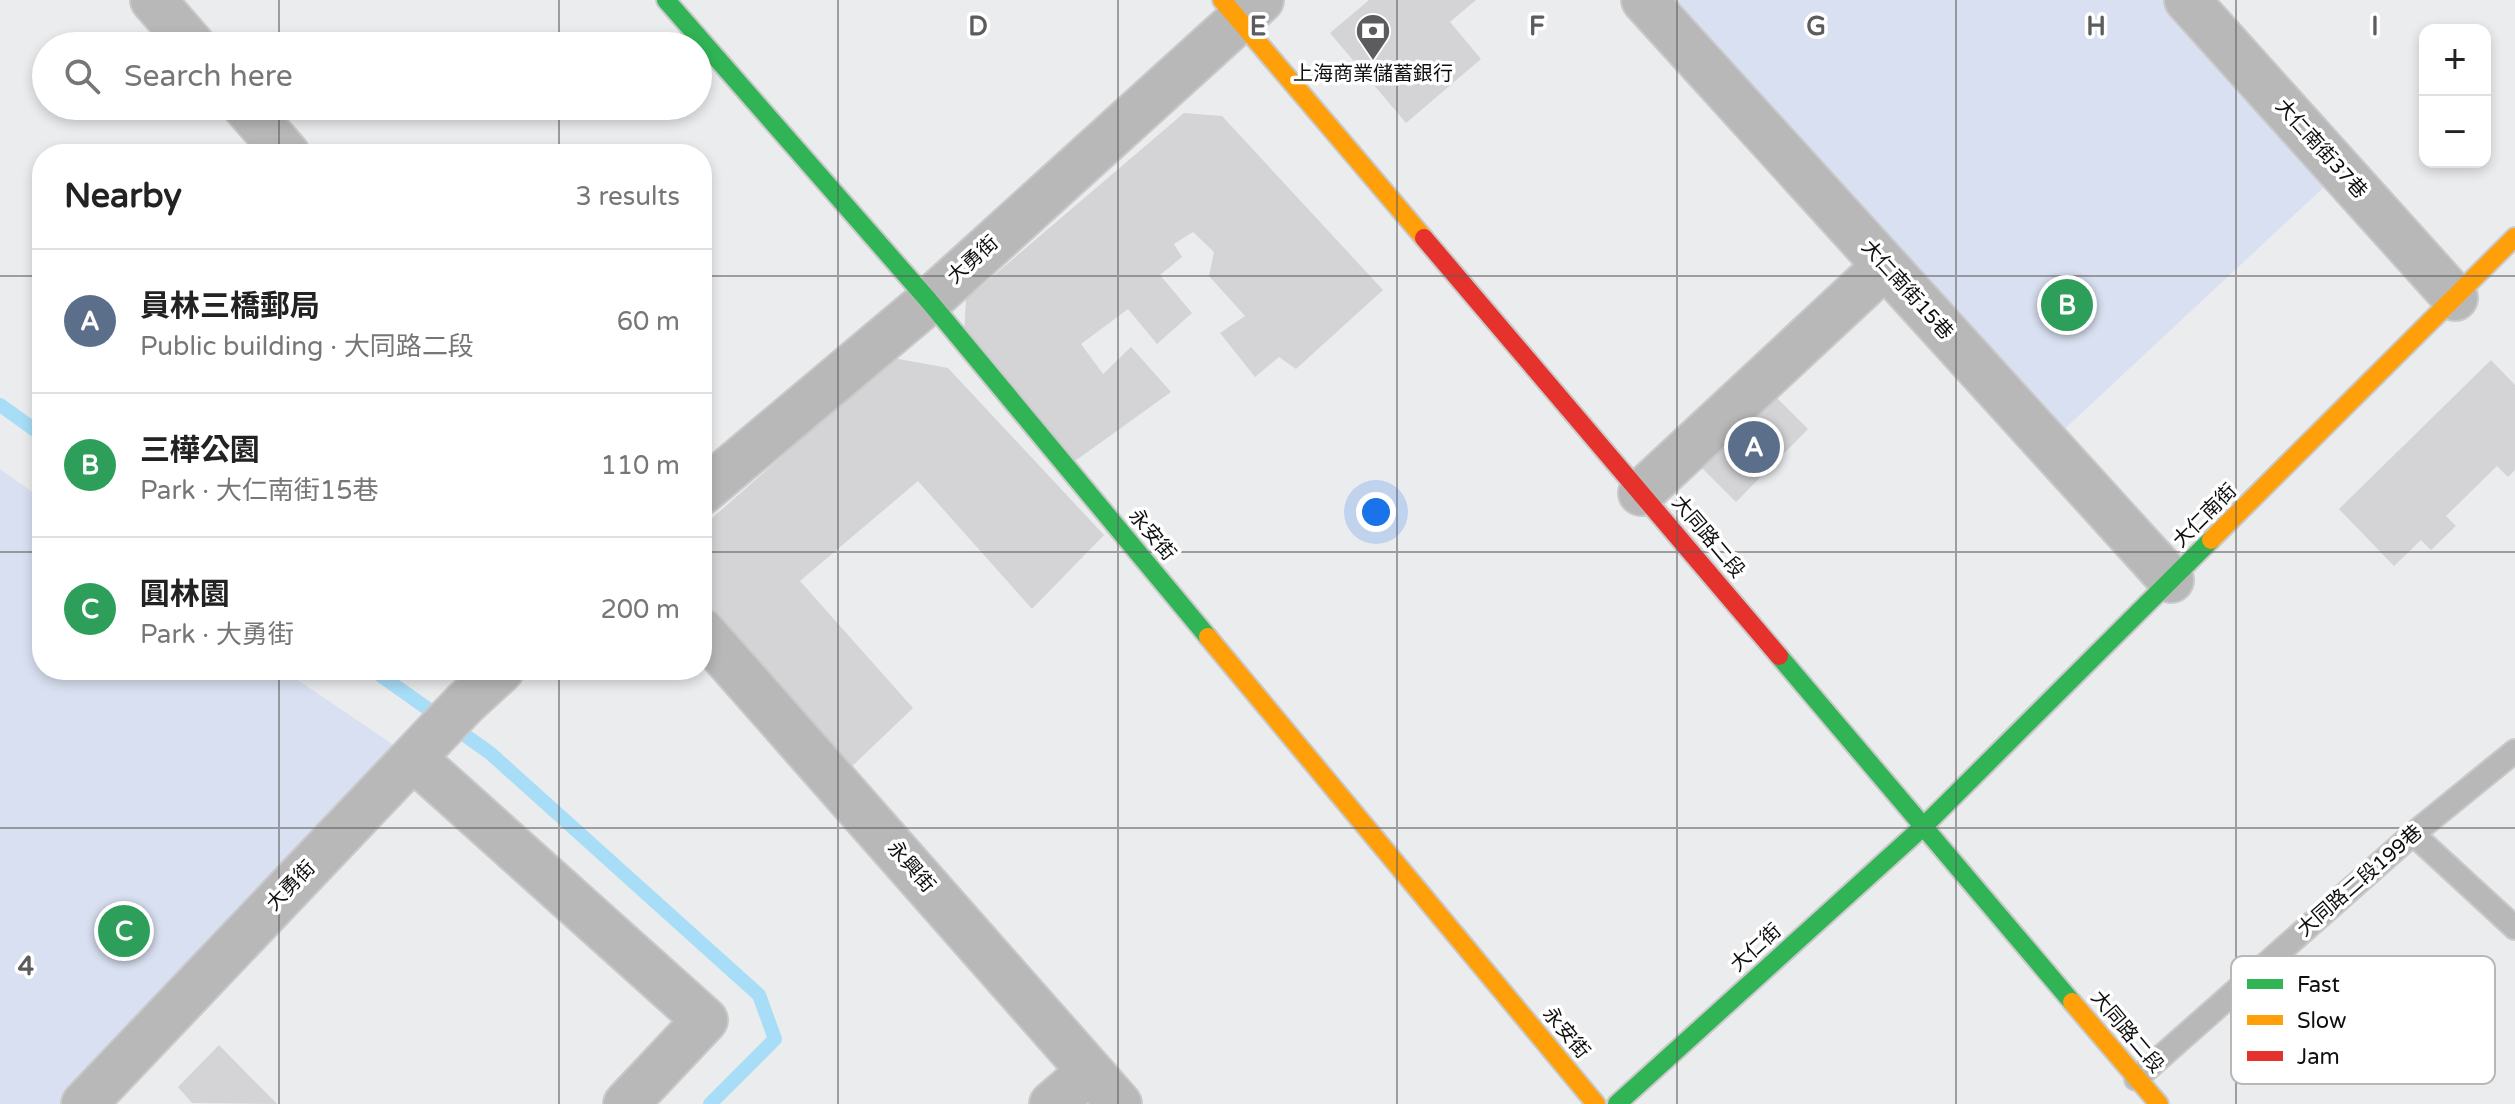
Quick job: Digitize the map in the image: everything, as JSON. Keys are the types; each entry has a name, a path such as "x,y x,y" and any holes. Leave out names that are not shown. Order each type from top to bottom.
{"street":[{"path":"153,0 181,32"},
{"name":"永安街","path":"666,0 694,32"},
{"name":"大仁南街15巷","path":"1644,0 2171,580"},
{"name":"大仁南街37巷","path":"2187,0 2455,298"},
{"name":"大勇街","path":"712,484 929,301 1240,7"},
{"name":"大同路二段","path":"1240,7 1641,493 2159,1104"},
{"name":"永安街","path":"712,53 929,301 1596,1104"},
{"path":"257,120 278,144"},
{"name":"大仁南街","path":"1925,825 2515,237"},
{"path":"1641,493 1885,266"},
{"name":"永興街","path":"712,642 1119,1104"},
{"name":"大勇街","path":"84,1104 490,680"},
{"path":"420,750 705,1020 626,1104"},
{"name":"大仁街","path":"1617,1104 1925,825"},
{"path":"1052,1104 1090,1071"}],"lane":[{"name":"大同路二段199巷","path":"2275,956 2413,834 2515,751"},
{"path":"2413,834 2515,928"},
{"name":"大同路二段199巷","path":"2136,1079 2231,995"}],"shaded area":[{"path":"1660,0 2176,0 2338,174 2057,436"},
{"path":"0,469 32,492 32,680 298,680 413,758 84,1104 0,1104"}],"building":[{"path":"1369,0 1476,0 1450,22 1481,59 1406,123 1330,33"},
{"path":"1184,113 1222,116 1383,290 1296,369 1279,357 1255,377 1220,333 1245,316 1209,276 1214,252 1193,232 1174,244 1182,257 1160,275 1192,313 1157,344 1128,309 1081,344 1103,374 1131,347 1171,392 1075,461 964,336 966,299"},
{"path":"893,358 948,368 1104,535 1032,609 918,481 800,581 913,708 846,772 712,619 712,518"},
{"path":"2491,360 2515,385 2515,470 2508,477 2497,466 2446,516 2456,526 2431,550 2421,540 2394,566 2339,509"},
{"path":"1771,392 1808,429 1736,502 1699,465"},
{"path":"219,1045 277,1104 192,1103 178,1087"}],"waterway":[{"path":"0,405 32,428"},
{"path":"387,680 490,753 759,995 775,1039 710,1104"}],"traffic: fast":[{"path":"666,0 694,32"},
{"path":"712,53 929,301 1208,637"},
{"path":"1617,1104 1925,825 2211,540"},
{"path":"1779,656 2072,1002"}],"traffic: slow":[{"path":"1222,0 1424,238"},
{"path":"2211,540 2515,237"},
{"path":"1208,637 1596,1104"},
{"path":"2072,1002 2159,1104"}],"traffic: jam":[{"path":"1424,238 1779,656"}],"place":[{"name":"上海商業儲蓄銀行","path":"1373,62"},
{"name":"三樺公園","path":"2067,305"},
{"name":"員林三橋郵局","path":"1754,447"},
{"name":"圓林園","path":"124,931"}]}
